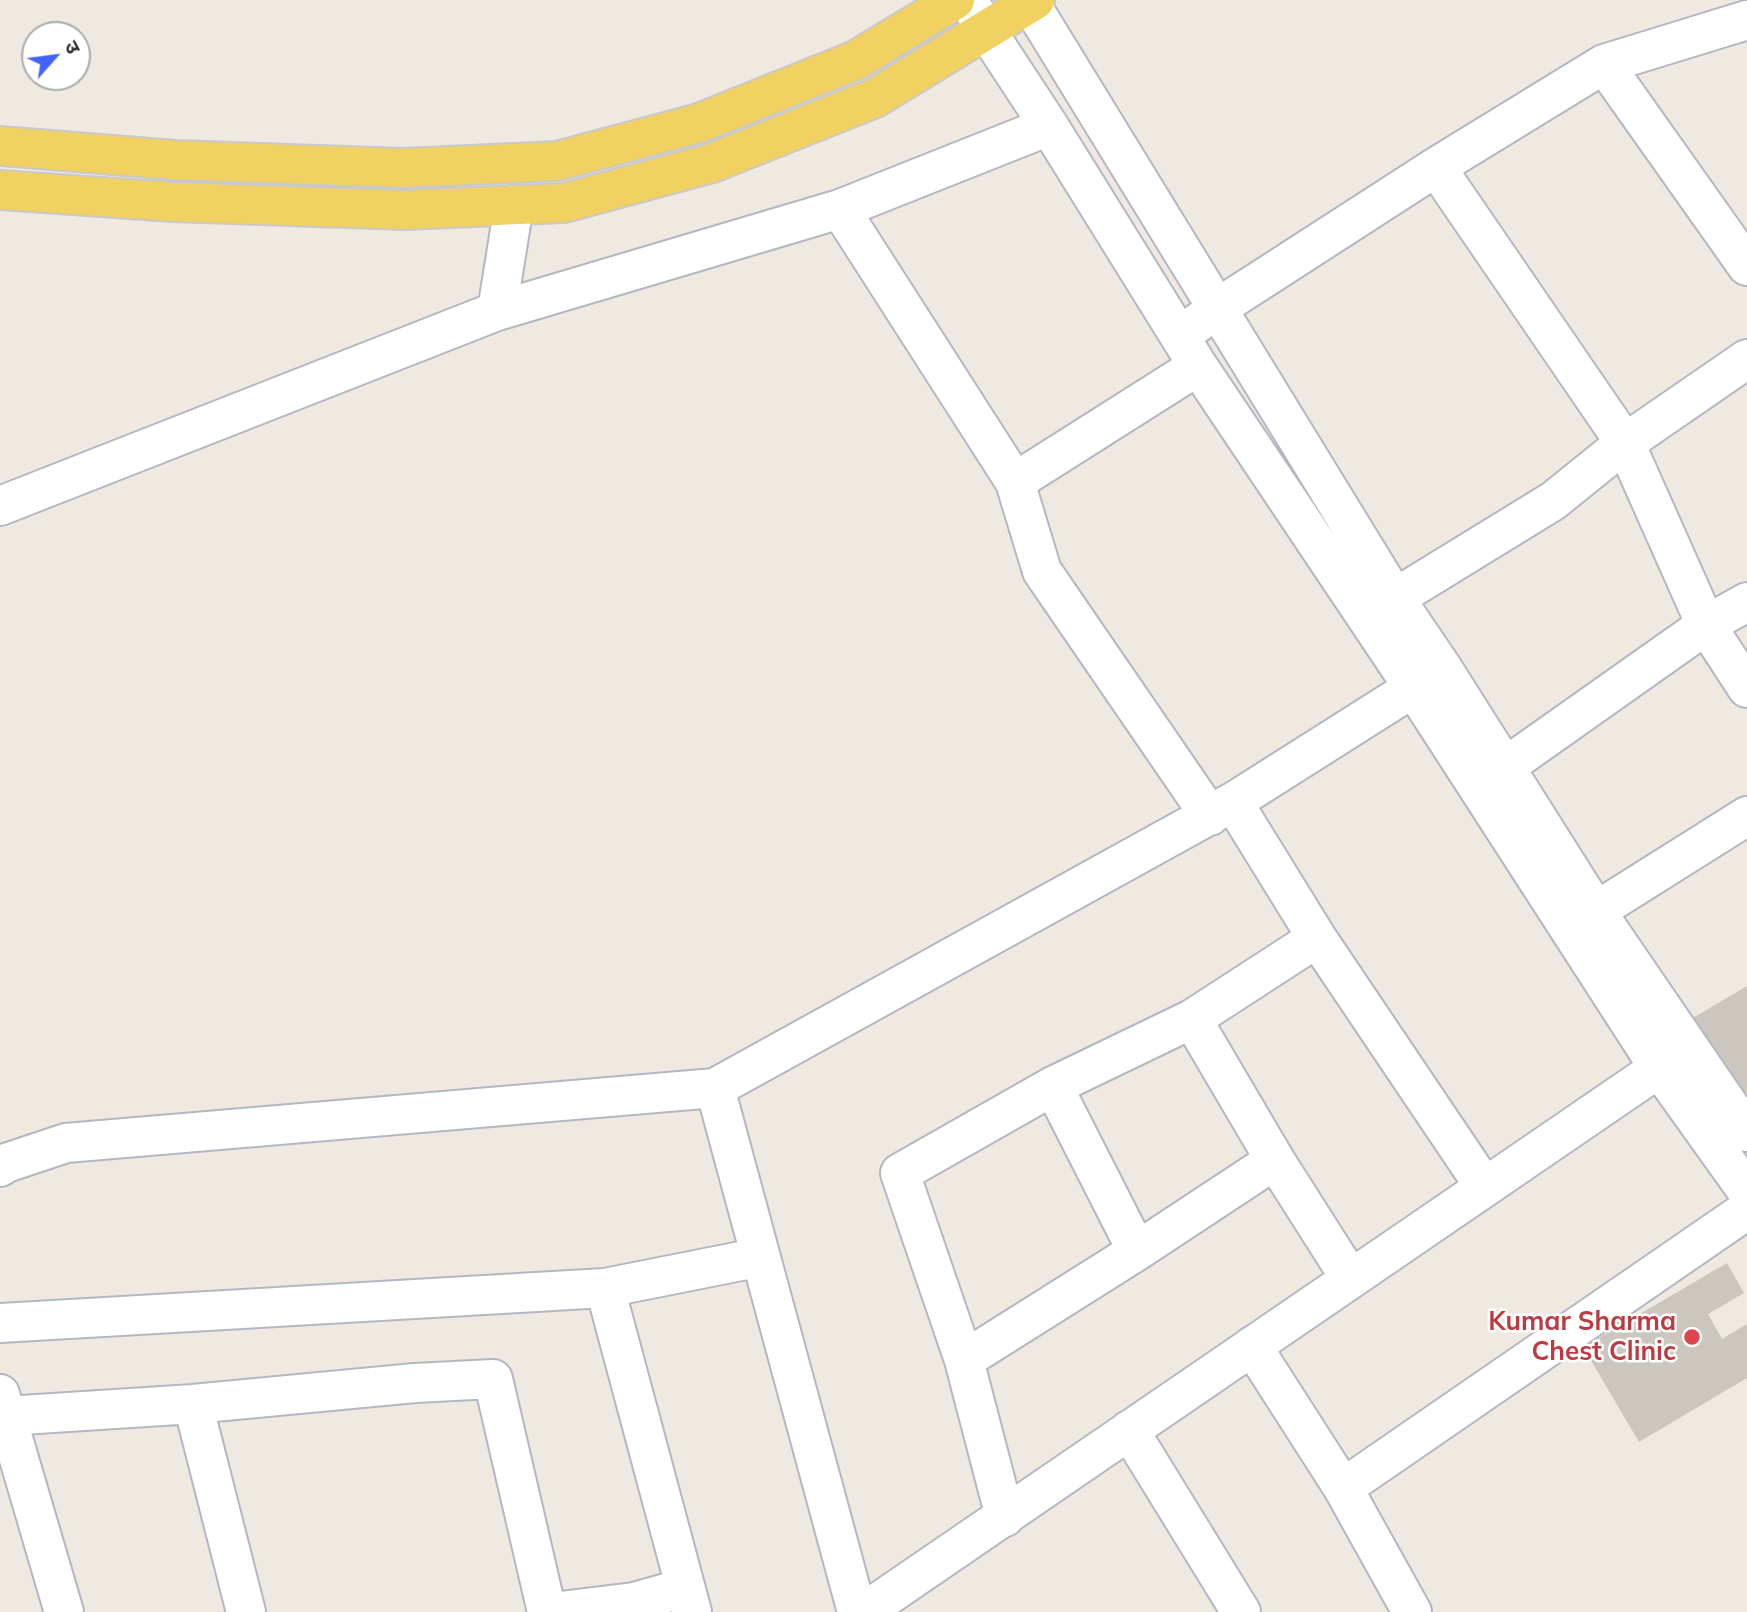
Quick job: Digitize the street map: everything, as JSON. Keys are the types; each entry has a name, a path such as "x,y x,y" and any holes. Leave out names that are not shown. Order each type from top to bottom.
{"main road":[{"path":"0,146 175,160 404,168 557,161 699,123 856,60 955,0"},
{"path":"0,190 173,202 405,210 564,203 712,163 875,98 977,15 1031,1"}],"street":[{"path":"1031,1 1216,309 1395,598 1428,678 1505,768 1596,911 1747,1191"},
{"path":"977,15 1049,125 1189,351 1428,678 1674,1058 1747,1132"},
{"path":"1015,482 1189,351 1216,309 1436,167 1604,64 1747,20"},
{"path":"1604,64 1747,266"},
{"path":"0,506 496,311 840,209 1049,125"},
{"path":"1436,167 1625,443 1706,625 1747,688"},
{"path":"496,311 514,205"},
{"path":"840,209 1015,482 1042,571 1317,937 1484,1186"},
{"path":"1395,598 1553,501 1625,443 1747,359"},
{"path":"1505,768 1706,625 1747,602"},
{"path":"0,1167 66,1143 715,1088 1222,809 1428,678"},
{"path":"1596,911 1747,816"},
{"path":"1005,1517 964,1360 900,1172 1053,1086 1192,1019 1317,937"},
{"path":"1192,1019 1275,1160 1350,1278"},
{"path":"864,1612 1674,1058"},
{"path":"1053,1086 1137,1251"},
{"path":"715,1088 858,1612"},
{"path":"964,1360 1275,1160"},
{"path":"1343,1488 1747,1210"},
{"path":"0,1323 606,1288 761,1257"},
{"path":"64,1612 3,1405 193,1404 415,1383 493,1379 550,1612 634,1602 688,1600 606,1288"},
{"path":"1252,1346 1343,1488 1412,1612"},
{"path":"193,1404 246,1612"},
{"path":"1129,1430 1241,1612"}],"building":[{"path":"1747,986 1747,1093 1738,1098 1691,1019"},
{"path":"1727,1263 1744,1293 1708,1314 1722,1339 1747,1324 1747,1378 1639,1442 1583,1347"}],"place":[{"name":"Kumar Sharma Chest Clinic","path":"1692,1337"}]}
